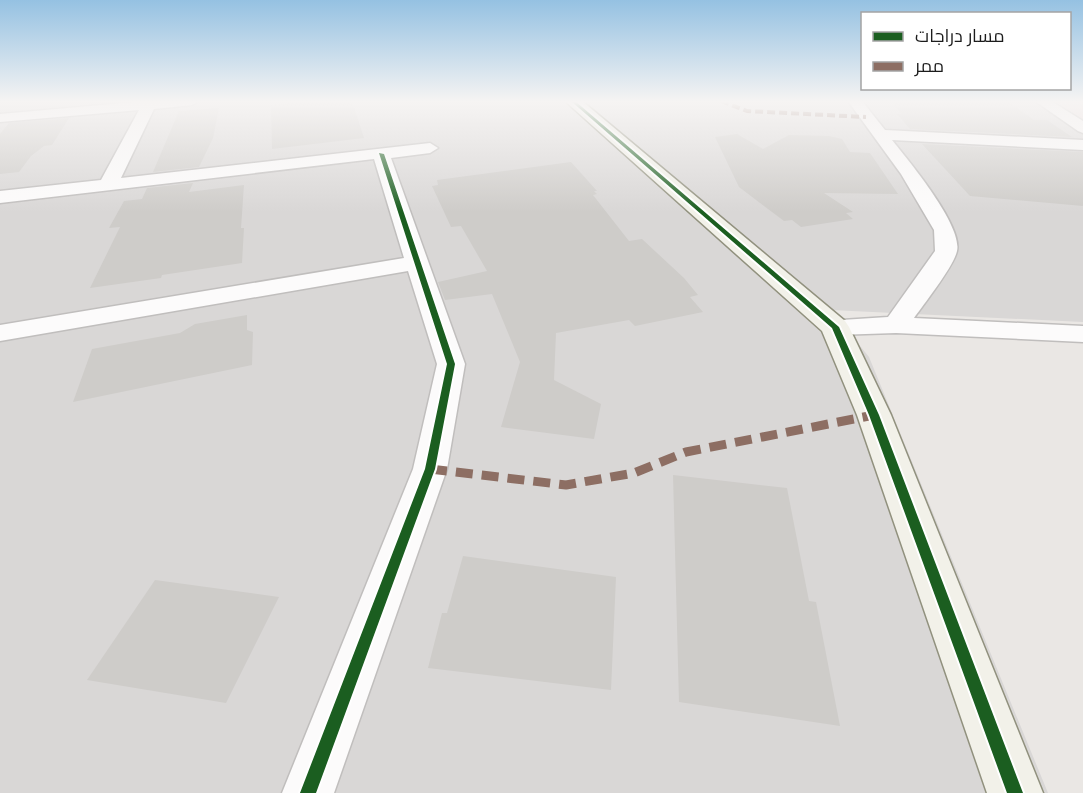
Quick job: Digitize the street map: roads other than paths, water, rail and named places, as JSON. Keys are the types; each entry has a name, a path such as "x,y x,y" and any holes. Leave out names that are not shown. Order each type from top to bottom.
{"street":[{"path":"108,185 132,138"},
{"path":"616,138 835,327 874,415 1015,793"},
{"path":"881,138 909,173 945,230 946,251 930,278 896,325"},
{"path":"953,138 1083,145"},
{"path":"1,199 430,148"},
{"path":"308,793 430,469 451,364 381,154"},
{"path":"0,333 417,263"},
{"path":"835,327 896,325 1083,334"}]}
